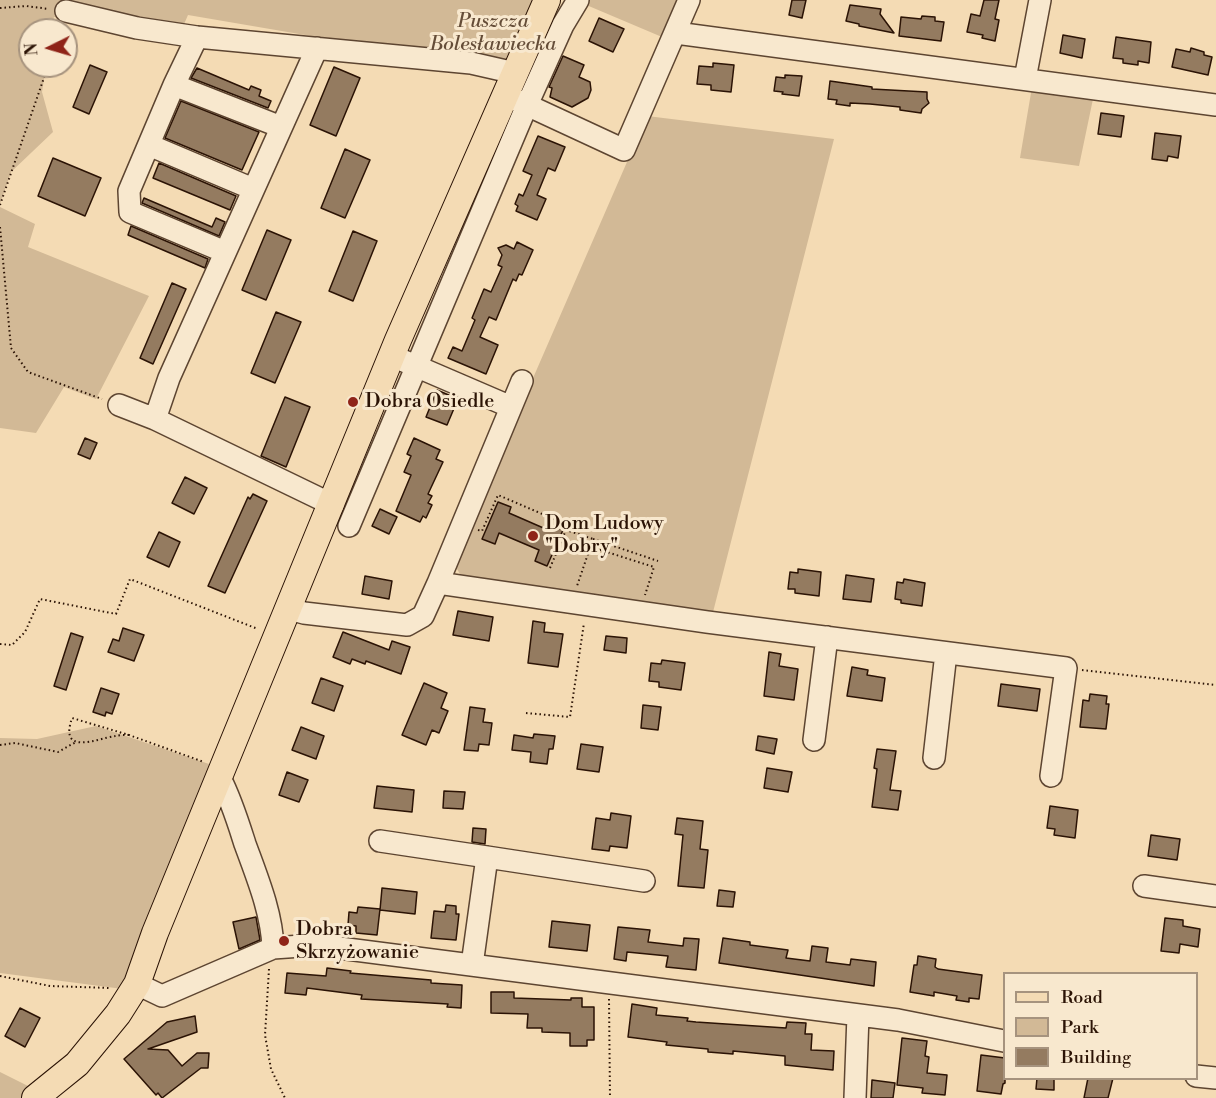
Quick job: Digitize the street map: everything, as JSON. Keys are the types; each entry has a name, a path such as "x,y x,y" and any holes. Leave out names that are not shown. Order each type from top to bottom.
{"main road":[{"path":"35,1098 77,1064 118,1014 137,984 155,933 333,505 392,356 515,91 547,0"}],"street":[{"path":"349,526 417,367 515,91 563,25 578,0"},
{"path":"66,11 137,28 197,37 471,63 515,91 624,150 689,0"},
{"path":"1025,79 1040,0"},
{"path":"675,33 1216,105"},
{"path":"197,37 129,190 130,212 225,252"},
{"path":"155,418 169,378 317,48"},
{"path":"174,85 281,127"},
{"path":"148,145 253,189"},
{"path":"392,356 511,407"},
{"path":"289,609 304,613 406,625 423,616 522,381"},
{"path":"119,405 155,418 333,505"},
{"path":"438,583 640,613 1066,668 1051,776"},
{"path":"814,740 827,637"},
{"path":"934,758 946,653"},
{"path":"222,774 256,876 272,933 273,948"},
{"path":"380,841 644,881"},
{"path":"472,965 487,857"},
{"path":"1144,886 1216,896"},
{"path":"137,984 162,996 273,948 316,945 898,1020 1003,1041"},
{"path":"855,1098 858,1015"},
{"path":"1198,1076 1216,1078"}],"path":[{"path":"0,8 26,6 66,11"},
{"path":"0,205 44,78"},
{"path":"0,227 11,348 28,372 119,405"},
{"path":"463,523 482,531 498,495 568,525 550,568"},
{"path":"566,530 658,561"},
{"path":"526,712 570,717 579,604 593,539"},
{"path":"591,547 654,567 640,613"},
{"path":"0,644 12,645 25,632 40,598 116,614 130,579 278,637"},
{"path":"1066,668 1216,685"},
{"path":"76,742 70,736 69,728 72,718 129,735 222,774"},
{"path":"0,745 15,742 58,752 76,742 87,743 114,736 129,735"},
{"path":"273,948 267,983 265,1035 271,1069 285,1098"},
{"path":"0,976 50,986 112,988 137,984"},
{"path":"609,983 610,1098"}],"green space":[{"name":"Puszcza Bolesławiecka","path":"0,0 546,0 516,71 188,15 178,38 78,21 78,18 18,18 18,78 44,78 42,92 53,132 11,172 0,204"},
{"path":"586,0 677,0 662,37 584,4"},
{"path":"1032,87 1093,99 1079,166 1020,158"},
{"path":"647,116 834,139 712,616 464,581 453,562"},
{"path":"0,207 35,224 28,247 149,296 96,399 64,387 36,433 0,428"},
{"path":"96,726 215,766 123,989 0,973 0,738 37,739"},
{"path":"0,1072 40,1092 33,1098 0,1098"}],"building":[{"path":"792,0 806,0 802,18 789,15"},
{"path":"984,0 999,0 995,19 999,20 995,41 982,38 983,35 967,32 971,14 980,16"},
{"path":"850,5 881,9 880,14 894,33 846,21"},
{"path":"922,16 935,17 935,21 944,22 941,41 899,36 901,17 921,19"},
{"path":"599,18 624,29 613,52 589,41"},
{"path":"1063,35 1085,39 1082,58 1060,53"},
{"path":"1116,37 1151,42 1149,63 1138,61 1138,65 1123,63 1123,59 1113,58"},
{"path":"1191,48 1212,57 1208,75 1172,67 1176,49 1190,52"},
{"path":"563,56 584,65 579,77 590,82 591,90 588,98 572,107 550,97 552,88 549,87"},
{"path":"713,63 734,65 731,92 711,90 711,85 697,84 699,66 713,67"},
{"path":"90,65 107,72 89,114 73,107"},
{"path":"334,67 360,78 336,136 310,125"},
{"path":"197,68 249,90 251,86 261,90 259,96 271,101 268,108 191,78"},
{"path":"785,75 802,76 799,96 774,91 776,77 785,78"},
{"path":"830,81 872,87 872,89 927,92 929,103 921,113 900,110 900,107 836,104 837,100 828,99"},
{"path":"181,101 259,132 242,170 165,138"},
{"path":"1101,113 1124,116 1121,137 1098,134"},
{"path":"1155,133 1181,136 1178,158 1168,156 1167,161 1152,159"},
{"path":"538,136 565,147 555,171 548,168 537,195 546,199 537,220 516,211 518,206 515,204 519,194 523,196 532,175 523,171"},
{"path":"345,149 370,160 345,218 321,208"},
{"path":"53,158 101,178 85,216 38,196"},
{"path":"159,163 236,196 230,210 153,178"},
{"path":"144,198 212,227 216,218 225,222 219,236 142,203"},
{"path":"131,226 208,259 205,268 128,235"},
{"path":"267,230 291,240 266,300 242,290"},
{"path":"353,231 377,241 353,301 329,291"},
{"path":"517,242 533,250 522,275 519,274 516,281 513,279 496,320 489,317 480,337 498,345 486,374 448,358 453,347 462,351 475,320 472,318 484,289 491,292 502,267 498,265 502,255 498,248 506,245 514,249"},
{"path":"172,283 186,289 153,364 140,358"},
{"path":"276,312 301,322 275,383 251,373"},
{"path":"437,390 458,399 447,425 426,417"},
{"path":"285,397 310,407 286,467 261,456"},
{"path":"85,438 97,443 90,459 78,454"},
{"path":"414,438 440,450 436,459 443,462 428,494 432,496 428,503 432,505 426,518 423,516 420,522 396,511 411,475 404,472 411,456 407,454"},
{"path":"185,477 207,488 194,514 172,503"},
{"path":"253,494 267,501 225,593 208,586 248,497 250,499"},
{"name":"Dom Ludowy \"Dobry\"","path":"498,502 511,507 509,513 548,530 550,524 563,530 547,566 535,561 539,550 499,533 495,544 482,539"},
{"path":"380,509 397,517 389,534 372,526"},
{"path":"159,532 180,542 169,567 147,557"},
{"path":"798,569 821,572 819,596 795,593 795,589 788,589 790,572 798,573"},
{"path":"846,575 874,579 871,602 843,599"},
{"path":"365,576 392,581 389,599 362,594"},
{"path":"904,579 925,583 922,606 901,603 901,600 895,599 897,582 903,583"},
{"path":"458,611 493,617 489,641 453,635"},
{"path":"533,621 545,623 544,632 563,634 558,667 528,663"},
{"path":"123,628 144,635 134,661 108,652 113,639 119,641"},
{"path":"343,632 389,650 392,641 410,647 401,674 366,661 365,664 352,659 350,664 333,657"},
{"path":"71,633 83,637 66,690 54,686"},
{"path":"606,636 627,638 626,653 604,650"},
{"path":"769,652 781,654 779,666 798,669 794,700 764,696"},
{"path":"662,660 685,663 681,690 659,687 659,682 649,681 651,663 661,664"},
{"path":"852,667 868,670 867,675 885,678 882,701 847,696"},
{"path":"321,678 343,686 334,711 312,703"},
{"path":"424,683 447,693 441,708 448,711 439,733 432,730 426,745 402,735"},
{"path":"1001,684 1040,689 1037,711 998,706"},
{"path":"101,688 119,694 112,714 106,712 105,716 93,712"},
{"path":"1090,694 1107,696 1106,704 1109,704 1106,729 1080,727 1083,700 1089,701"},
{"path":"643,705 661,707 658,730 641,728"},
{"path":"470,707 485,709 483,722 492,723 489,745 479,744 478,751 464,750"},
{"path":"301,727 324,736 316,759 292,750"},
{"path":"534,734 555,736 553,749 549,749 547,764 530,762 531,752 512,750 514,735 533,738"},
{"path":"758,736 777,739 774,754 756,750"},
{"path":"581,744 603,747 599,772 577,769"},
{"path":"877,749 896,751 890,790 901,791 898,810 872,807"},
{"path":"767,768 792,772 788,792 764,788"},
{"path":"287,772 308,780 299,802 279,795"},
{"path":"377,786 414,790 412,812 374,808"},
{"path":"444,791 465,792 463,809 443,808"},
{"path":"1050,806 1078,810 1075,838 1054,835 1055,829 1047,828"},
{"path":"611,813 631,816 627,848 610,846 609,851 592,849 596,818 610,820"},
{"path":"677,818 703,821 700,849 708,850 704,888 678,886 683,835 675,834"},
{"path":"473,828 486,829 485,844 472,842"},
{"path":"1151,835 1180,839 1177,860 1148,856"},
{"path":"382,888 417,892 415,914 380,910"},
{"path":"719,890 735,892 733,907 717,906"},
{"path":"446,905 456,906 456,914 459,914 456,940 431,938 434,911 445,912"},
{"path":"358,907 380,909 377,935 356,933 356,926 348,925 349,912 357,913"},
{"path":"256,917 260,940 239,949 233,922"},
{"path":"1165,918 1183,920 1183,926 1200,929 1198,947 1180,944 1179,953 1161,951"},
{"path":"552,921 590,925 587,951 549,947"},
{"path":"618,927 650,930 648,942 683,946 684,938 699,939 696,970 666,967 668,956 627,952 626,961 614,959"},
{"path":"723,938 750,942 750,945 788,950 786,958 810,961 812,946 828,948 826,962 850,965 851,959 876,962 874,986 719,963"},
{"path":"918,956 936,959 935,967 938,969 982,975 979,999 969,998 969,1002 956,1000 957,996 934,992 934,996 910,992 914,965 917,965"},
{"path":"327,968 351,971 350,973 462,985 461,1008 447,1007 448,1004 361,999 362,995 307,988 306,995 285,993 287,973 326,976"},
{"path":"491,992 514,992 514,998 571,1000 571,998 582,998 582,1007 594,1007 594,1040 587,1040 587,1046 570,1046 570,1033 542,1032 542,1028 527,1028 528,1014 491,1013"},
{"path":"632,1004 657,1008 656,1015 688,1018 687,1021 696,1022 786,1028 787,1022 806,1023 805,1034 812,1034 811,1050 834,1051 833,1070 785,1065 785,1056 733,1051 733,1054 708,1052 708,1049 666,1045 667,1042 628,1037"},
{"path":"20,1008 40,1018 25,1047 5,1036"},
{"path":"195,1016 197,1032 148,1049 168,1050 182,1066 197,1053 209,1053 208,1068 201,1068 162,1098 158,1093 156,1095 124,1059 167,1022"},
{"path":"902,1038 927,1041 925,1056 929,1057 927,1073 947,1075 945,1095 922,1093 923,1088 897,1085"},
{"path":"981,1055 1003,1058 1005,1083 1001,1094 977,1091"},
{"path":"872,1080 895,1083 893,1098 871,1098"},
{"path":"1037,1080 1054,1080 1054,1090 1036,1089"},
{"path":"1088,1080 1112,1080 1108,1098 1084,1098"}],"place":[{"name":"Dobra Osiedle","path":"353,402"},
{"name":"Dom Ludowy \"Dobry\"","path":"533,536"},
{"name":"Dobra Skrzyżowanie","path":"284,941"}]}
